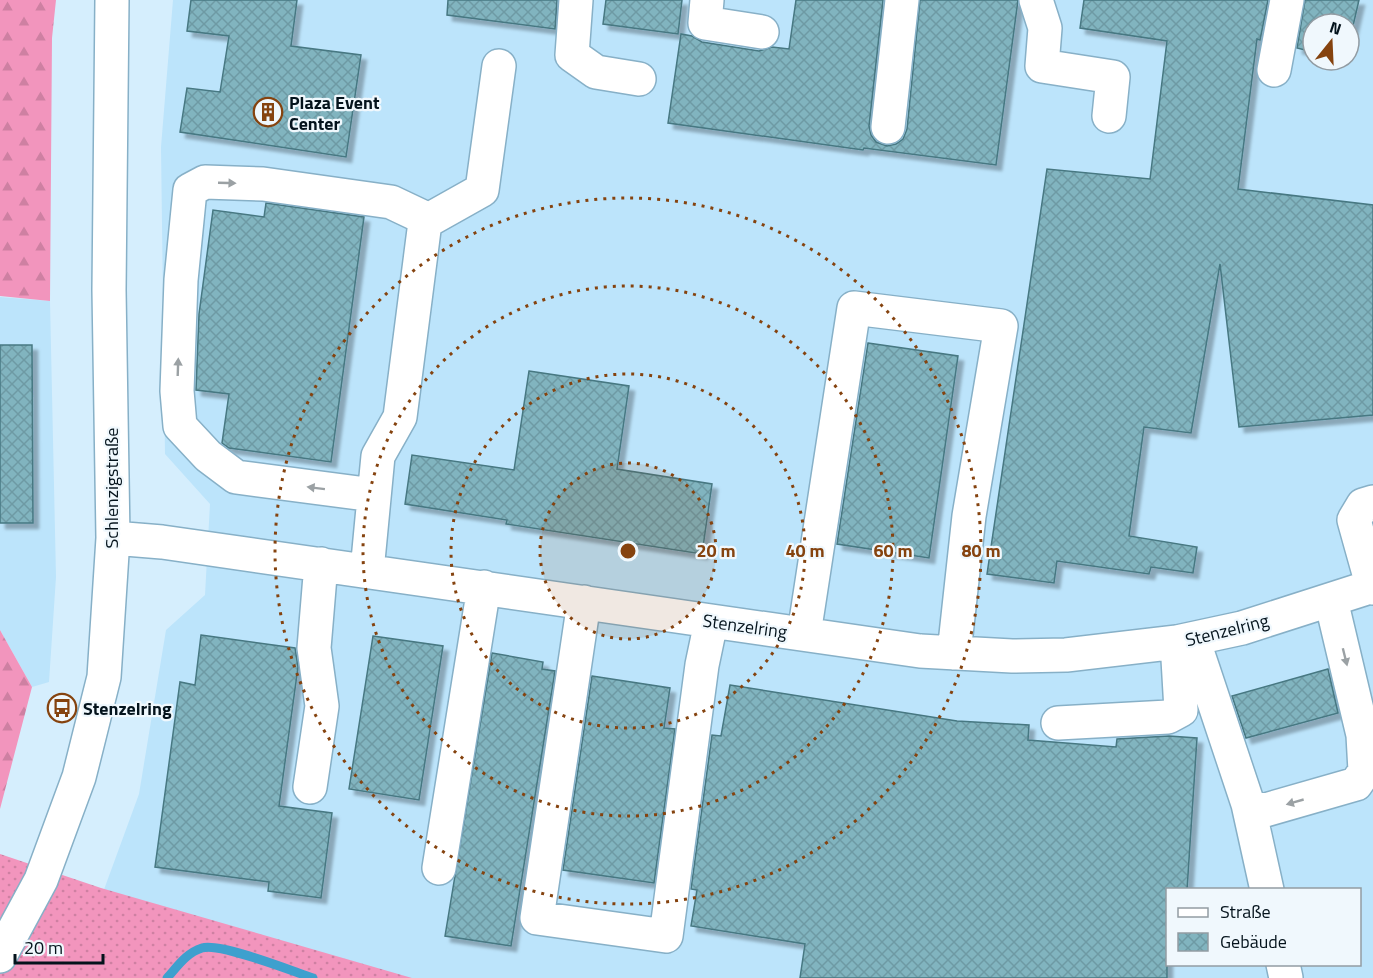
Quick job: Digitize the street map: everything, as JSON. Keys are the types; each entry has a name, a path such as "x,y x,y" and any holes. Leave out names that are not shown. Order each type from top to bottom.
{"street":[{"name":"Schlenzigstraße","path":"0,956 41,880 79,777 104,677 113,538 109,291 112,0"},
{"path":"576,0 572,55 596,72 639,79"},
{"path":"706,0 705,23 762,32"},
{"path":"888,127 902,0"},
{"path":"1036,0 1045,28 1042,66 1113,77 1109,116"},
{"path":"1274,70 1287,0"},
{"path":"367,571 378,456 400,417 425,222 482,190 499,66"},
{"path":"374,495 236,477 208,456 180,426 177,391 181,280 190,190 205,182 263,184 391,202 429,220"},
{"path":"804,634 854,308 1001,326 969,516 954,653"},
{"path":"1373,502 1363,505 1354,520 1373,587"},
{"name":"Stenzelring","path":"113,538 321,564 711,621 954,653 1066,655 1185,641 1242,628 1373,587"},
{"path":"310,787 322,706 314,648 321,564"},
{"path":"439,868 484,587"},
{"path":"1248,804 1262,811 1356,784 1365,771 1364,735 1331,600"},
{"path":"584,602 537,918 666,936 701,677 711,621"},
{"path":"1058,723 1168,717 1181,710 1185,641"},
{"path":"1185,641 1248,804 1267,888"}],"shaded area":[{"path":"173,0 1373,0 1373,978 64,978 102,895 139,794 166,630 205,595 210,504 165,454 161,147"},
{"path":"0,297 50,301 56,577 49,682 32,687 0,630"}],"green space":[{"path":"0,0 56,0 52,38 50,301 0,296"},
{"path":"0,630 32,687 0,809"},
{"path":"0,854 101,888 412,978 0,978"}],"building":[{"name":"Plaza Event Center","path":"191,0 297,0 291,46 361,55 346,157 180,132 187,88 220,92 229,36 187,31"},
{"path":"448,0 557,0 555,29 447,15"},
{"path":"606,0 682,0 678,34 603,24"},
{"path":"796,0 883,0 869,126 876,142 887,146 903,139 907,129 920,0 1018,0 996,165 864,148 863,150 668,123 681,34 692,36 702,42 759,51 772,47 789,49"},
{"path":"1084,0 1268,0 1260,40 1257,39 1238,189 1373,205 1373,415 1239,427 1220,264 1191,433 1144,427 1129,536 1197,547 1193,573 1151,567 1149,574 1057,561 1054,583 987,574 1047,169 1150,179 1167,41 1080,28"},
{"path":"1305,0 1359,0 1356,12 1303,12"},
{"path":"1301,24 1301,49 1297,48"},
{"path":"266,203 364,217 331,462 229,448 222,443 229,394 196,390 199,314 213,210 264,217"},
{"path":"868,343 958,356 929,558 837,544"},
{"path":"0,345 32,345 33,523 0,523"},
{"path":"529,371 629,386 617,469 712,484 702,554 506,524 507,520 405,504 412,455 514,470"},
{"path":"201,635 295,648 298,667 279,806 332,813 321,898 268,891 269,882 155,867 180,682 195,685"},
{"path":"373,636 443,646 419,800 349,789"},
{"path":"492,653 543,662 542,669 555,671 511,946 445,936"},
{"path":"1328,669 1338,713 1246,738 1232,696"},
{"path":"592,676 670,688 664,728 675,729 654,883 563,870"},
{"path":"730,685 957,721 1029,725 1028,740 1116,747 1117,739 1169,736 1197,738 1187,888 1166,888 1167,978 800,978 805,944 691,926 697,890 691,889 712,735 721,736"}],"waterway":[{"path":"167,978 191,953 211,947 239,953 313,978"}],"place":[{"name":"Plaza Event Center","path":"268,112"},
{"name":"Stenzelring","path":"62,708"}]}
